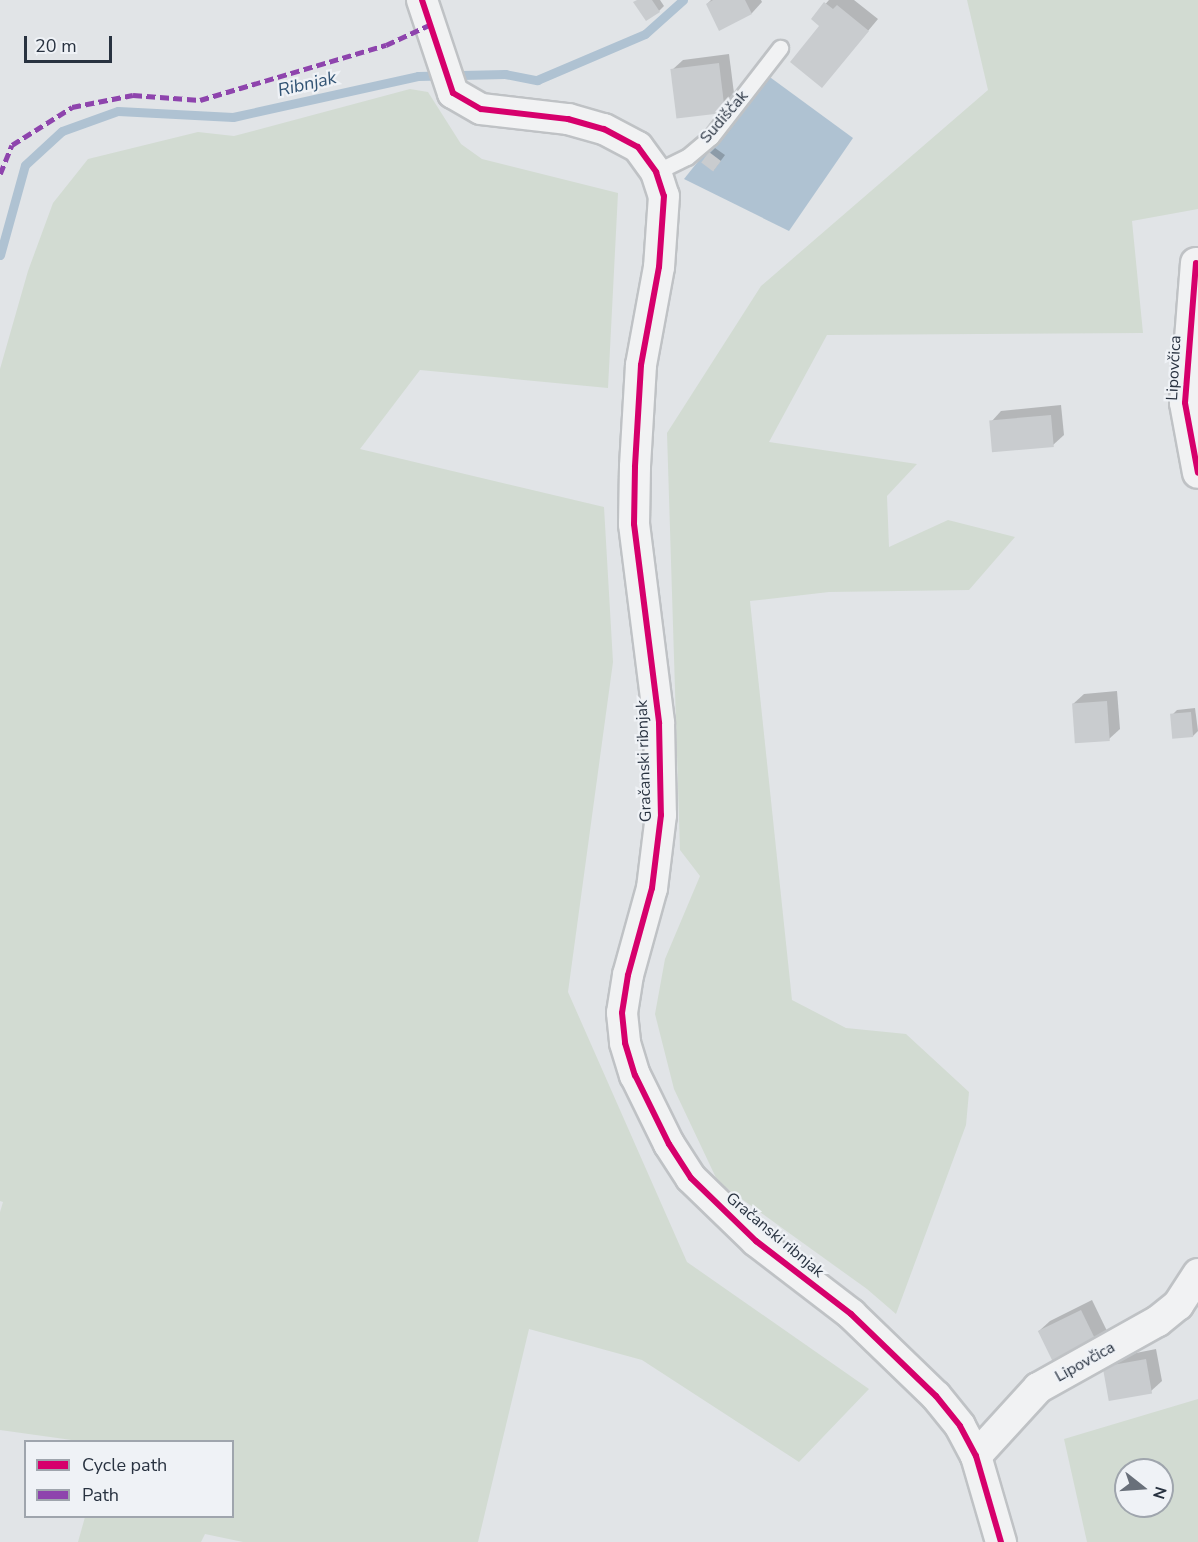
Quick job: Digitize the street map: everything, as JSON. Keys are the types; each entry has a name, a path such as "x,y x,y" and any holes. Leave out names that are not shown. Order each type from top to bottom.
{"street":[{"name":"Gračanski ribnjak","path":"422,0 435,46 453,93 481,109 568,119 604,129 638,147 656,172 664,196 663,232 636,414 634,524 659,723 662,815 652,888 627,975 621,1013 625,1043 651,1111 692,1178 756,1240 851,1314 936,1396 960,1426 976,1456 1001,1542"},
{"name":"Lipovčica","path":"1196,263 1185,403 1198,473"},
{"name":"Lipovčica","path":"976,1456 1038,1388 1158,1321 1178,1305 1198,1274"}],"lane":[{"name":"Sudiščak","path":"656,172 687,157 711,137 780,48"}],"shaded area":[{"path":"967,0 1198,0 1198,209 1132,221 1143,333 827,335 769,442 917,464 887,496 889,547 948,520 1015,537 969,590 829,592 750,601 792,1000 846,1028 906,1034 969,1092 966,1125 896,1314 867,1289 718,1182 674,1089 655,1014 665,959 700,876 680,850 667,433 761,286 988,90"},
{"path":"410,89 428,92 461,144 482,159 618,193 608,388 420,370 360,449 604,507 613,662 568,992 687,1262 869,1389 799,1462 642,1360 529,1329 478,1542 243,1542 205,1534 201,1542 78,1542 85,1518 234,1518 234,1440 72,1440 0,1430 0,1212 3,1202 0,1201 0,369 28,271 53,203 88,159 198,132 234,136"},
{"path":"1198,1399 1198,1542 1087,1542 1064,1439"}],"water":[{"path":"767,75 853,138 789,231 684,179"}],"building":[{"path":"652,0 660,12 646,21 633,2"},
{"path":"713,0 745,0 752,14 719,31 706,4"},
{"path":"824,2 833,9 837,5 869,31 822,88 790,62 819,26 811,19"},
{"path":"719,63 725,113 676,119 670,69"},
{"path":"709,152 721,161 713,171 701,162"},
{"path":"1051,415 1054,447 992,452 989,420"},
{"path":"1107,701 1110,741 1075,743 1072,703"},
{"path":"1191,712 1193,737 1172,739 1170,714"},
{"path":"1081,1310 1097,1343 1054,1364 1038,1331"},
{"path":"1146,1359 1152,1393 1109,1401 1103,1367"}],"waterway":[{"name":"Ribnjak","path":"0,255 25,165 62,131 118,111 233,117 418,76 505,74 537,80 645,34 683,0"}],"marked path":[{"path":"0,174 12,145 72,107 133,95 200,100 386,45 429,25"}],"cycle path":[{"path":"422,0 453,93 481,109 568,119 604,129 638,147 656,172 664,196 659,267 641,365 635,467 634,524 659,723 661,815 652,888 628,975 622,1013 625,1043 635,1075 669,1144 691,1178 756,1241 851,1314 936,1396 960,1426 976,1456 1001,1542"},
{"path":"1196,263 1185,403 1198,473"}]}
